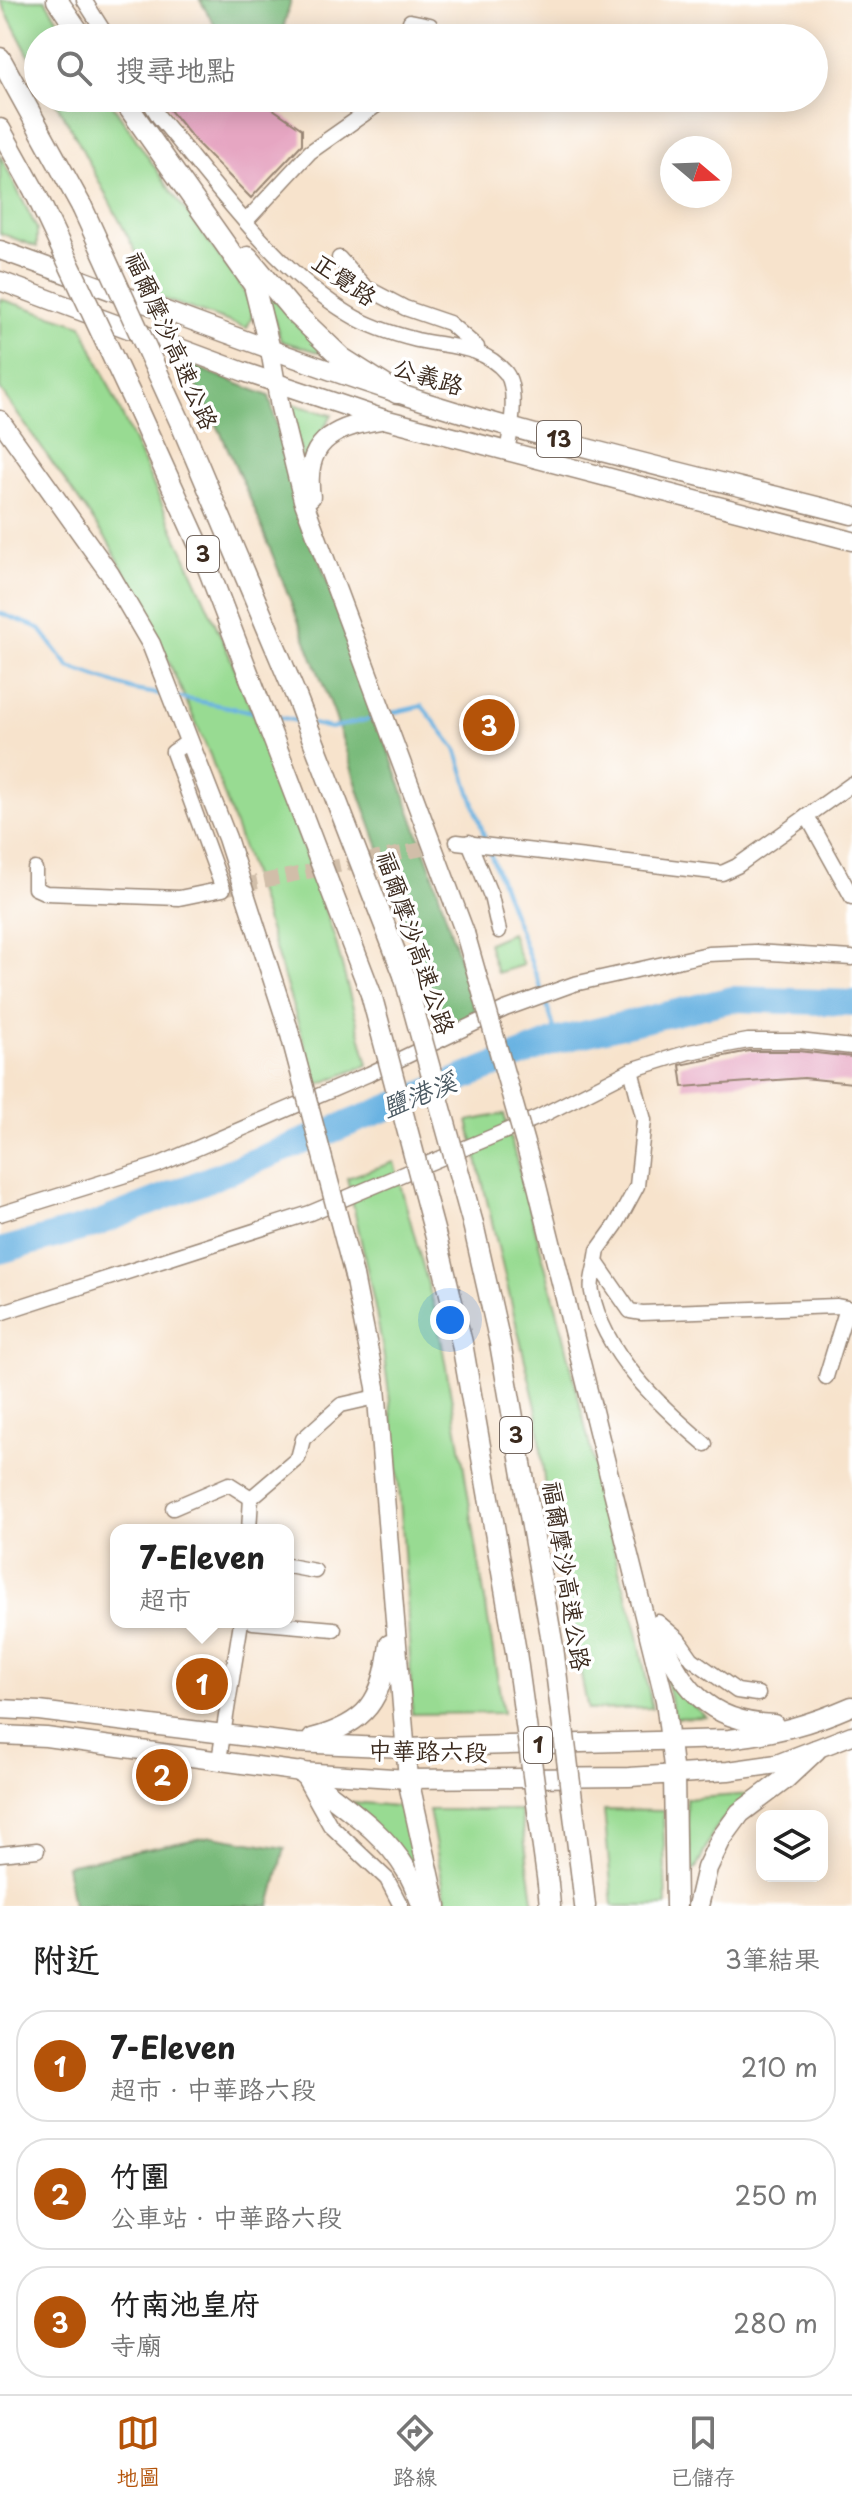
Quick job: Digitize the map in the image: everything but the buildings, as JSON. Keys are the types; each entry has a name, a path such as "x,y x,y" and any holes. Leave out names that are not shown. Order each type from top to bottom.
{"highway":[{"path":"57,0 73,24"},
{"name":"福爾摩沙高速公路","path":"0,58 24,102"},
{"name":"福爾摩沙高速公路","path":"30,112 82,207 181,424 306,723 404,975 473,1224 500,1343 553,1647 585,1906"},
{"path":"132,112 254,285 270,350"},
{"name":"3","path":"0,129 35,192 201,550 371,994 462,1343 516,1652 550,1906"},
{"path":"187,189 294,312 342,358 397,393"},
{"path":"698,1906 707,1868 721,1839 740,1813 785,1779 816,1750"},
{"path":"301,1772 355,1812 382,1838 407,1871 423,1906"},
{"path":"674,1775 676,1906"},
{"path":"408,1779 436,1906"}],"main road":[{"name":"公義路","path":"0,250 270,350 397,393 852,515"},
{"name":"公義路","path":"0,281 276,384 384,419 852,541"},
{"path":"270,350 303,500 465,933 536,1182 665,1700 674,1775"},
{"path":"333,585 313,510 308,478 316,449 333,432 352,424 384,419"},
{"path":"0,420 110,574 151,644 227,838 288,1027 354,1276 376,1397 408,1779"},
{"path":"296,1743 335,1732 365,1714 383,1683 389,1645 390,1557"},
{"path":"632,1564 666,1650 678,1674 692,1692 725,1715 755,1724 809,1725"},
{"name":"中華路六段","path":"0,1709 296,1743 404,1748 671,1741 771,1734 809,1725 852,1706"},
{"name":"中華路六段","path":"0,1735 46,1737 301,1772 408,1779 674,1775 777,1764 852,1735"}],"street":[{"path":"84,0 99,24"},
{"path":"410,21 425,24"},
{"name":"正覺路","path":"156,112 246,221 304,282 349,315 384,332 464,347 486,355"},
{"path":"246,221 310,152 367,112"},
{"path":"339,258 365,287 405,308 449,323 508,375 512,426 507,451"},
{"path":"35,869 35,888 46,893 179,898 223,889 173,752 189,741"},
{"path":"499,931 491,896 463,842 722,873 737,866 852,784"},
{"path":"807,816 852,897"},
{"path":"0,1214 158,1165 558,989 708,954 755,952 852,958"},
{"path":"0,1313 310,1213 539,1117 631,1070 689,1052 748,1041 799,1041 852,1047"},
{"path":"631,1070 644,1120 637,1186 598,1250 591,1290 608,1339 663,1408 705,1444"},
{"path":"596,1262 630,1311 837,1306 850,1309 826,1377"},
{"path":"249,1524 251,1498 298,1458 303,1439 341,1405 376,1397"},
{"path":"173,1508 229,1484 251,1498"},
{"path":"294,1567 315,1571"},
{"path":"657,1622 678,1639 692,1659 737,1691 758,1694"},
{"path":"294,1626 334,1629"},
{"path":"219,1760 240,1628"},
{"path":"301,1772 330,1825 387,1879 401,1906"},
{"path":"0,1854 37,1850"}],"green space":[{"path":"0,0 45,0 61,24 24,24 24,46"},
{"path":"200,0 291,0 284,24 214,24"},
{"path":"61,112 117,112 240,284 252,306 247,328 160,298"},
{"path":"0,155 37,229 37,247 0,233"},
{"path":"265,290 325,354 281,341"},
{"path":"0,299 82,325 231,659 286,798 335,939 368,1065 317,1085 251,871 210,755 149,617 109,543 0,389"},
{"path":"185,363 269,396 295,492 434,877 476,1014 440,1029 333,710 255,510"},
{"path":"289,403 332,415 303,462"},
{"path":"511,933 523,965 497,973 488,943"},
{"path":"504,1114 563,1332 618,1566 637,1631 652,1708 588,1710 546,1500 537,1411 468,1121"},
{"path":"394,1162 437,1317 503,1713 412,1714 395,1440 383,1351 347,1178"},
{"path":"663,1667 681,1695 706,1717 674,1718"},
{"path":"751,1794 717,1827 691,1874 686,1799"},
{"path":"353,1802 405,1807 420,1887"},
{"path":"429,1810 520,1810 534,1906 447,1906"},
{"path":"604,1810 663,1811 666,1906 613,1906"},
{"path":"212,1836 285,1848 270,1906 73,1906 66,1865"}],"waterway":[{"path":"0,613 39,628 69,667 134,690 164,695"},
{"path":"176,697 254,712"},
{"path":"387,714 422,706 456,749 486,841"},
{"path":"270,715 297,721"},
{"path":"313,724 331,728 379,717"},
{"path":"489,850 542,991"},
{"path":"545,999 558,1040"},
{"name":"鹽港溪","path":"0,1251 94,1225 558,1040 733,999 852,1003"}],"tunnel":[{"path":"223,889 457,842"}],"place":[{"name":"竹南池皇府","path":"489,725"},
{"name":"7-Eleven","path":"202,1684"},
{"name":"竹圍","path":"162,1775"}]}
